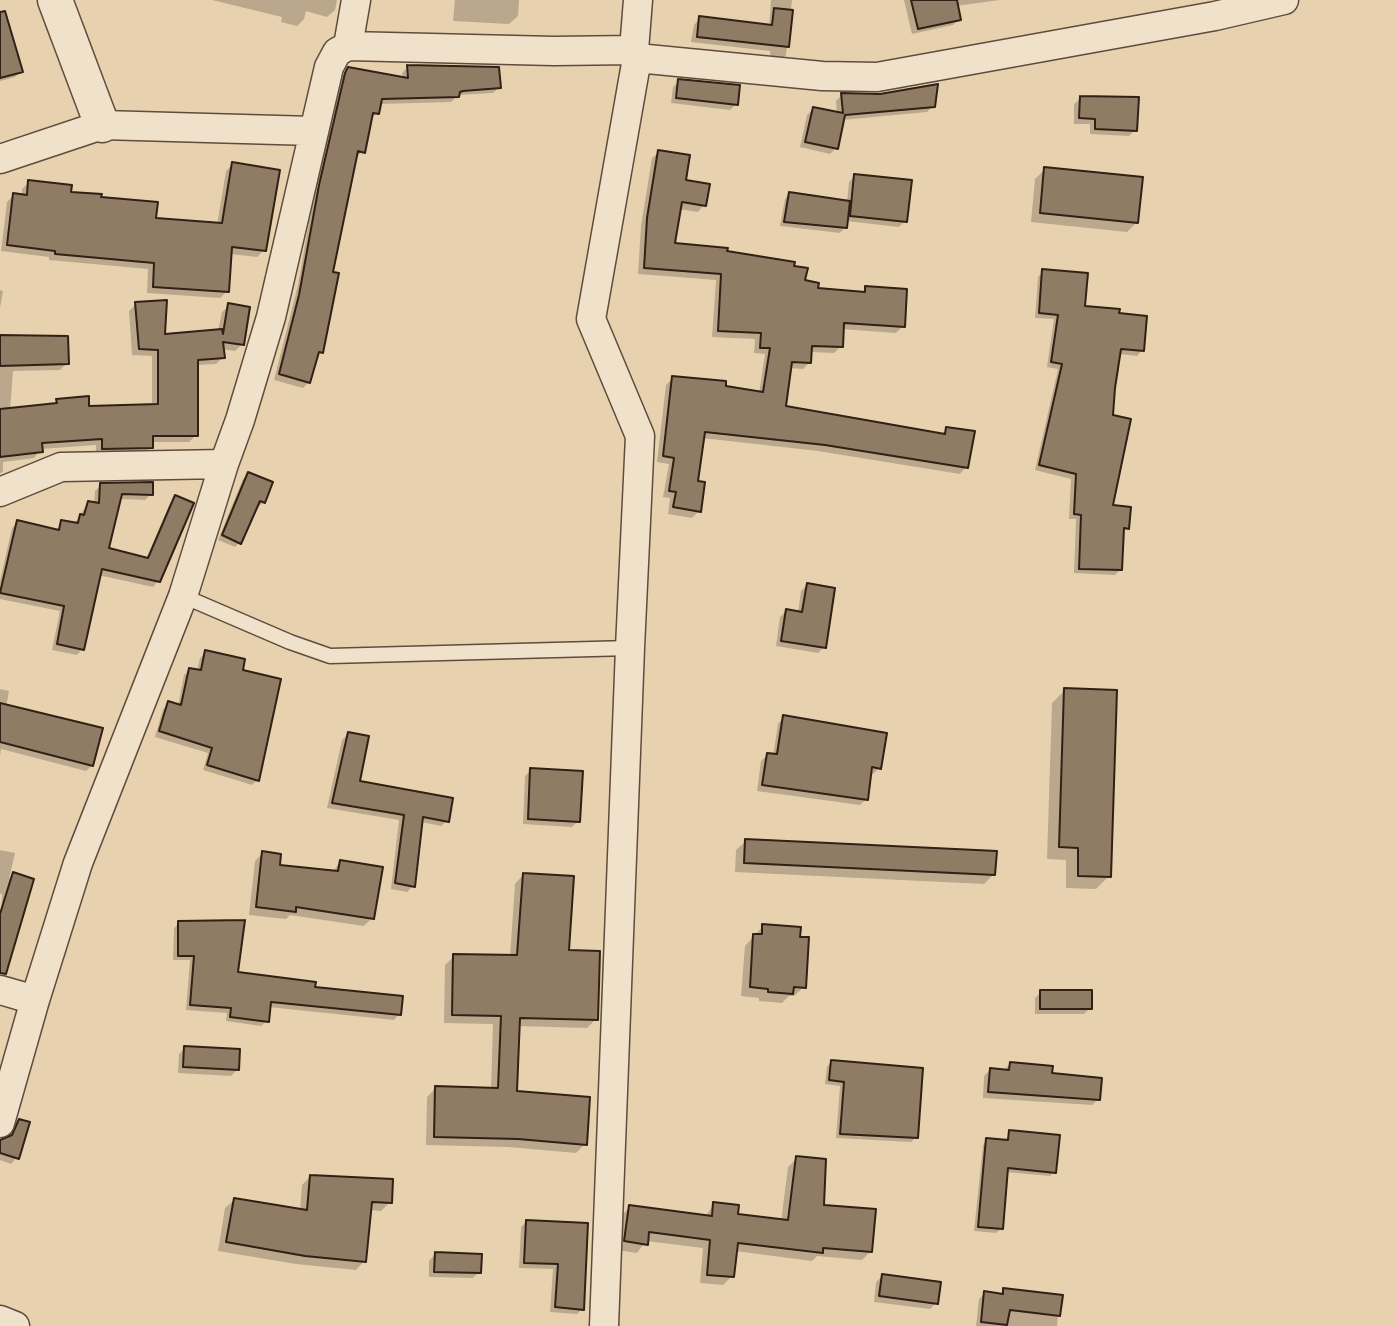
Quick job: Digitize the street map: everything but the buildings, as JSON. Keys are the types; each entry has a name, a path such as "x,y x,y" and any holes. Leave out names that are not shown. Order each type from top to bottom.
{"street":[{"path":"55,0 102,125"},
{"path":"348,46 356,0"},
{"path":"604,1326 640,436 591,319 636,54 638,0"},
{"path":"0,1123 78,863 183,596 240,420 271,317 329,67 337,52 348,46 636,54 822,76 877,77 1215,16 1284,0"},
{"path":"0,159 102,125 313,131"},
{"path":"0,492 61,467 224,464"},
{"path":"0,990 35,1000"},
{"path":"0,1320 15,1326"}],"lane":[{"path":"183,596 330,656 630,648"}]}
